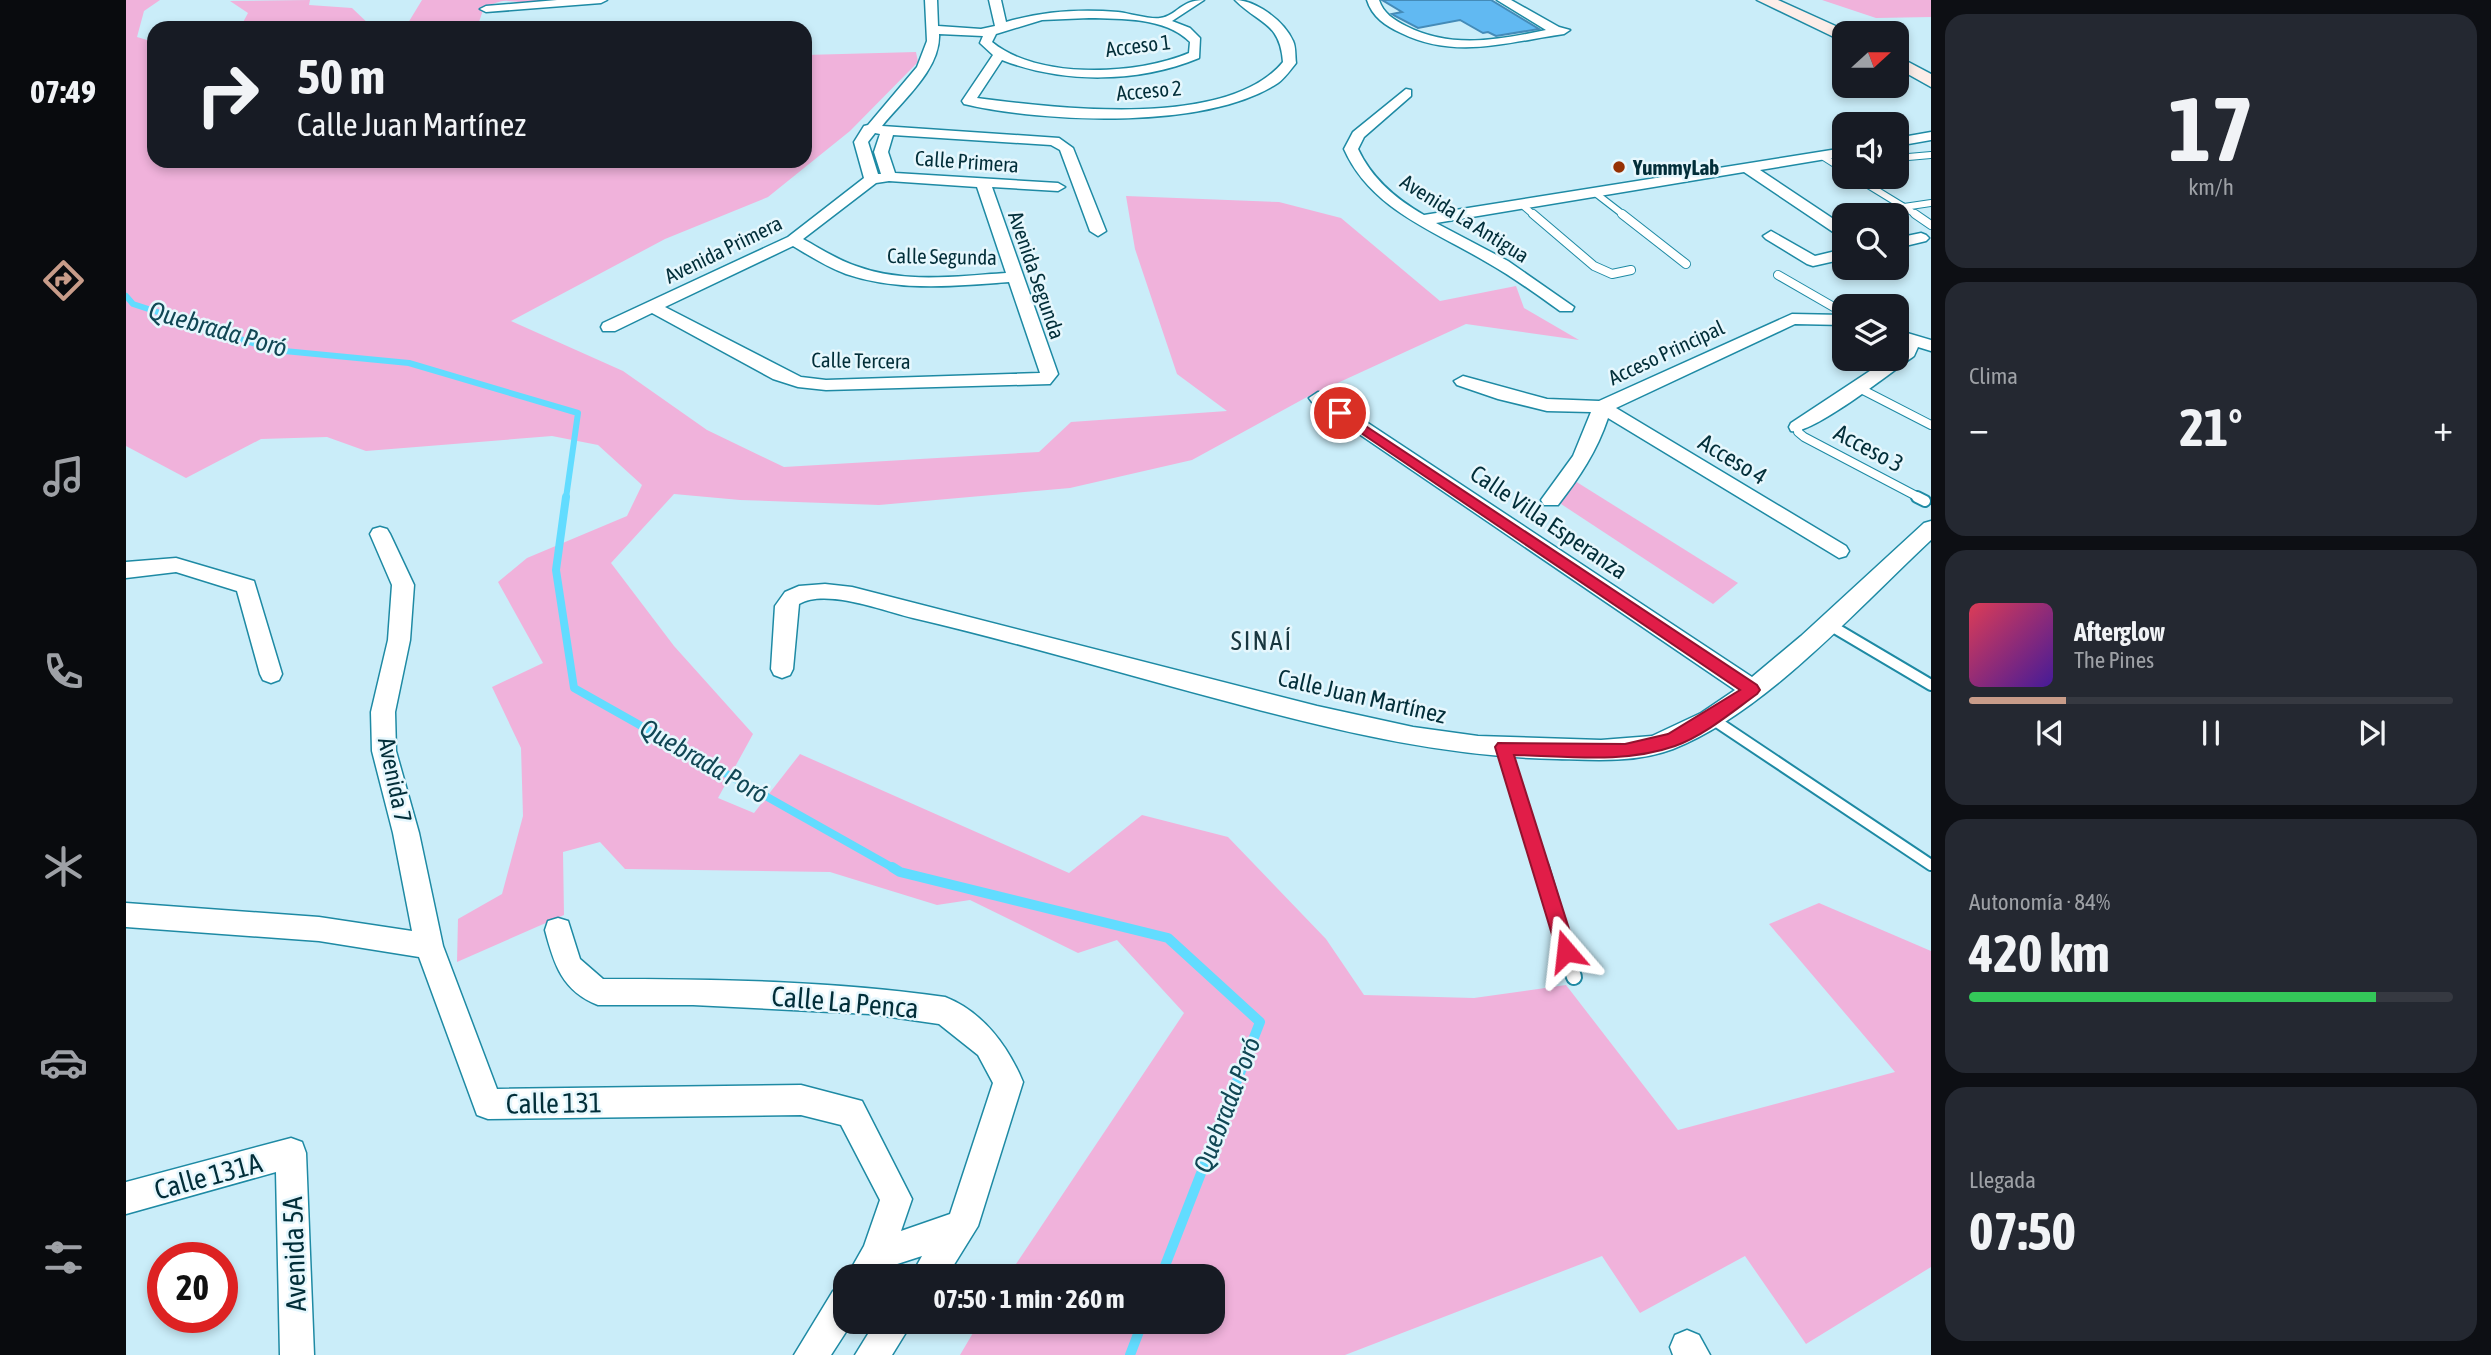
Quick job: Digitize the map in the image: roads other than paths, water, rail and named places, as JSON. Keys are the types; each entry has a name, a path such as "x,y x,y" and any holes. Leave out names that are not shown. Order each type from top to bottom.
{"main road":[{"path":"1765,0 1832,30"},
{"path":"1909,68 1931,82"}],"street":[{"path":"486,9 601,0"},
{"path":"880,178 861,147 861,142 922,68 933,35 931,0"},
{"path":"995,0 993,34 998,57"},
{"path":"1163,22 1198,0"},
{"name":"Acceso 2","path":"998,57 970,101 1066,113 1111,115 1146,114 1228,100 1268,83 1281,73 1291,54 1289,44 1281,31 1241,0"},
{"path":"1373,0 1375,10 1391,22 1415,37 1436,44 1477,47 1567,29 1516,0"},
{"path":"1503,0 1558,31"},
{"name":"Acceso 1","path":"933,35 993,34 1027,19 1085,13 1163,22 1194,35 1198,41 1195,55 1172,65 1113,73 1052,69 998,57"},
{"name":"Avenida La Antigua","path":"1406,93 1358,135 1352,149 1355,163 1397,203 1494,260 1566,307"},
{"path":"869,129 1054,141 1062,144 1066,148 1098,231"},
{"path":"880,178 881,152 888,130"},
{"path":"1909,140 1931,136"},
{"path":"1424,220 1832,154"},
{"path":"1747,167 1832,225"},
{"name":"Calle Primera","path":"880,178 1059,187"},
{"name":"Avenida Primera","path":"609,327 793,240 880,178"},
{"name":"Avenida Segunda","path":"984,185 1049,374 1047,378"},
{"path":"1909,238 1926,232"},
{"path":"1771,236 1813,261 1832,257"},
{"name":"Calle Segunda","path":"793,240 852,270 882,277 947,281 1014,277"},
{"name":"Calle Tercera","path":"650,306 779,375 799,382 826,385 902,384 1047,378"},
{"name":"Acceso Principal","path":"1463,381 1504,395 1547,405 1602,407 1792,319 1832,320"},
{"path":"1909,340 1931,347"},
{"path":"1798,427 1882,371"},
{"name":"Calle Villa Esperanza","path":"1318,398 1752,690"},
{"path":"1550,500 1572,476 1592,442 1602,407"},
{"name":"Acceso 4","path":"1602,407 1839,551"},
{"name":"Calle Juan Martínez","path":"782,669 786,606 789,600 796,595 811,593 846,594 1376,729 1447,743 1625,751 1672,740 1752,690 1931,528"},
{"name":"Avenida 7","path":"380,534 403,585 399,640 383,712 384,751 429,946"},
{"path":"126,570 176,565 246,586 263,637 271,674"},
{"path":"126,915 319,929 429,946"},
{"name":"Calle La Penca","path":"558,930 569,967 598,992 693,992 870,1000 945,1012 988,1045 1008,1082 962,1226 935,1264"},
{"name":"Calle 131","path":"429,946 488,1104 801,1100 851,1112 895,1199 870,1264"},
{"name":"Calle 131A","path":"126,1198 291,1153"},
{"name":"Avenida 5A","path":"291,1153 297,1355"},
{"path":"872,1264 962,1226"},
{"path":"811,1355 833,1321"},
{"path":"872,1355 886,1334"}],"lane":[{"path":"1909,157 1931,155"},
{"path":"1822,156 1832,162"},
{"path":"1874,189 1897,203"},
{"path":"1594,192 1686,264"},
{"path":"1909,206 1931,203"},
{"path":"1521,204 1594,266 1612,274 1631,270"},
{"path":"1909,214 1926,232"},
{"path":"1778,275 1832,306"},
{"path":"1859,388 1931,425"},
{"name":"Acceso 3","path":"1798,427 1798,432 1804,437 1925,501"},
{"path":"1826,624 1931,685"},
{"path":"1711,718 1931,865"},
{"path":"1504,747 1574,977"}],"waterway":[{"name":"Quebrada Poró","path":"126,296 133,304 274,350 409,363 578,413 566,498"},
{"name":"Quebrada Poró","path":"566,497 556,570 574,688 895,869"},
{"name":"Quebrada Poró","path":"892,867 900,872 1168,938 1260,1022 1166,1264"},
{"name":"Quebrada Poró","path":"1130,1355 1138,1334"}],"place":[{"name":"YummyLab","path":"1619,167"}],"district":[{"name":"SINAÍ","path":"1262,641"}]}
